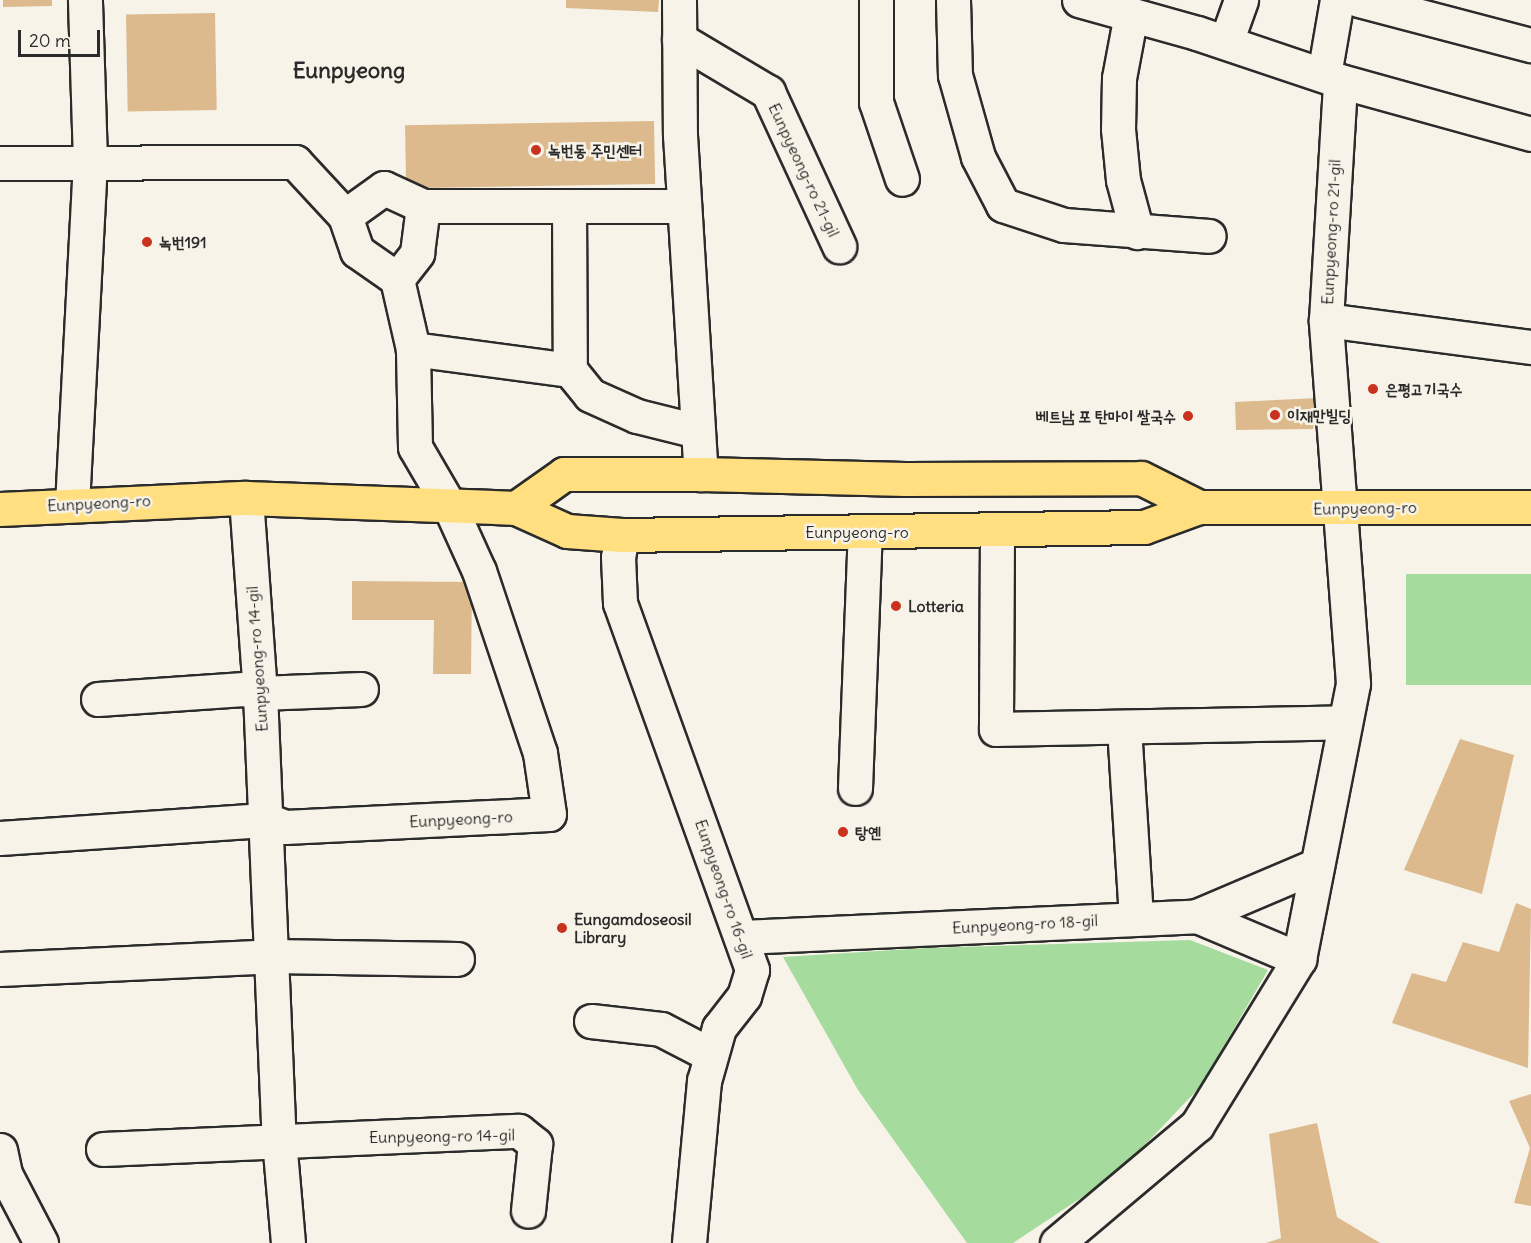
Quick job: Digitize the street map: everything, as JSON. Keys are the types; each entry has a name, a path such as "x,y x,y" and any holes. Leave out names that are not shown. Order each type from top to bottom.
{"main road":[{"name":"Eunpyeong-ro","path":"516,508 564,474 701,474 905,479 1141,478 1199,507"},
{"name":"Eunpyeong-ro","path":"0,509 246,498 516,508 567,531 622,535 997,532 1144,527 1199,507 1338,509 1531,507"}],"street":[{"path":"72,504 90,161 85,0"},
{"path":"679,0 684,206 701,474"},
{"path":"876,0 876,102 902,178"},
{"path":"953,0 955,75 978,157 1003,205 1064,225 1209,236"},
{"path":"1079,0 1226,42 1332,78 1531,134"},
{"path":"1226,42 1240,0"},
{"name":"Eunpyeong-ro 21-gil","path":"1337,0 1332,78 1326,320 1531,347"},
{"path":"1359,0 1531,45"},
{"path":"1131,14 1119,78 1118,129 1123,180 1137,232"},
{"name":"Eunpyeong-ro 21-gil","path":"679,39 768,92 839,246"},
{"path":"0,163 295,162 345,216 357,250 397,279 412,349 415,447 450,507"},
{"path":"345,216 384,188 423,206 684,206"},
{"path":"397,279 417,253 423,206"},
{"path":"570,206 570,370 591,395 637,416 697,431"},
{"path":"1057,1243 1197,1125 1299,959 1353,683 1338,509 1326,320"},
{"path":"412,349 570,370"},
{"name":"Eunpyeong-ro 14-gil","path":"246,498 267,820 279,1140 288,1243"},
{"name":"Eunpyeong-ro","path":"267,820 285,827 549,814 540,753 479,571 450,507"},
{"path":"855,788 865,532"},
{"path":"997,532 996,729 1345,722"},
{"name":"Eunpyeong-ro 16-gil","path":"622,535 618,557 620,603 752,970 744,996 719,1028 704,1081 689,1243"},
{"path":"98,699 244,689 260,693 362,689"},
{"path":"1124,727 1136,919"},
{"path":"0,838 267,820"},
{"path":"1197,916 1317,866"},
{"name":"Eunpyeong-ro 18-gil","path":"742,937 1197,916 1299,959"},
{"path":"0,969 272,956 457,958"},
{"path":"0,977 4,992 0,993"},
{"path":"591,1021 661,1029 711,1055"},
{"name":"Eunpyeong-ro 14-gil","path":"103,1149 519,1131 535,1144 528,1211"},
{"path":"0,1150 5,1174 41,1243"}],"green space":[{"path":"1406,574 1531,574 1531,685 1406,685"},
{"path":"1190,940 1268,970 1200,1087 1117,1174 1013,1243 967,1243 858,1090 783,957 926,948"}],"building":[{"path":"3,0 52,0 52,6 3,7"},
{"path":"566,0 659,0 658,12 566,8"},
{"path":"215,13 217,110 128,112 126,15"},
{"path":"654,121 655,184 406,188 405,125"},
{"name":"이재만빌딩","path":"1318,398 1313,429 1236,430 1235,402"},
{"path":"352,581 472,582 471,674 433,674 434,620 352,620"},
{"path":"1460,739 1514,755 1482,894 1404,870"},
{"path":"1516,903 1531,909 1528,1068 1392,1023 1412,973 1446,982 1463,942 1499,952"},
{"path":"1531,1094 1531,1206 1514,1203 1530,1148 1509,1101"},
{"path":"1317,1123 1337,1217 1380,1243 1266,1243 1281,1238 1269,1134"}],"place":[{"name":"녹번동 주민센터","path":"536,150"},
{"name":"녹번191","path":"147,242"},
{"name":"은평고기국수","path":"1373,389"},
{"name":"이재만빌딩","path":"1275,415"},
{"name":"베트남 포 탄마이 쌀국수","path":"1188,416"},
{"name":"Lotteria","path":"896,606"},
{"name":"탕옌","path":"843,832"},
{"name":"Eungamdoseosil Library","path":"562,928"}],"district":[{"name":"Eunpyeong","path":"349,71"}]}
